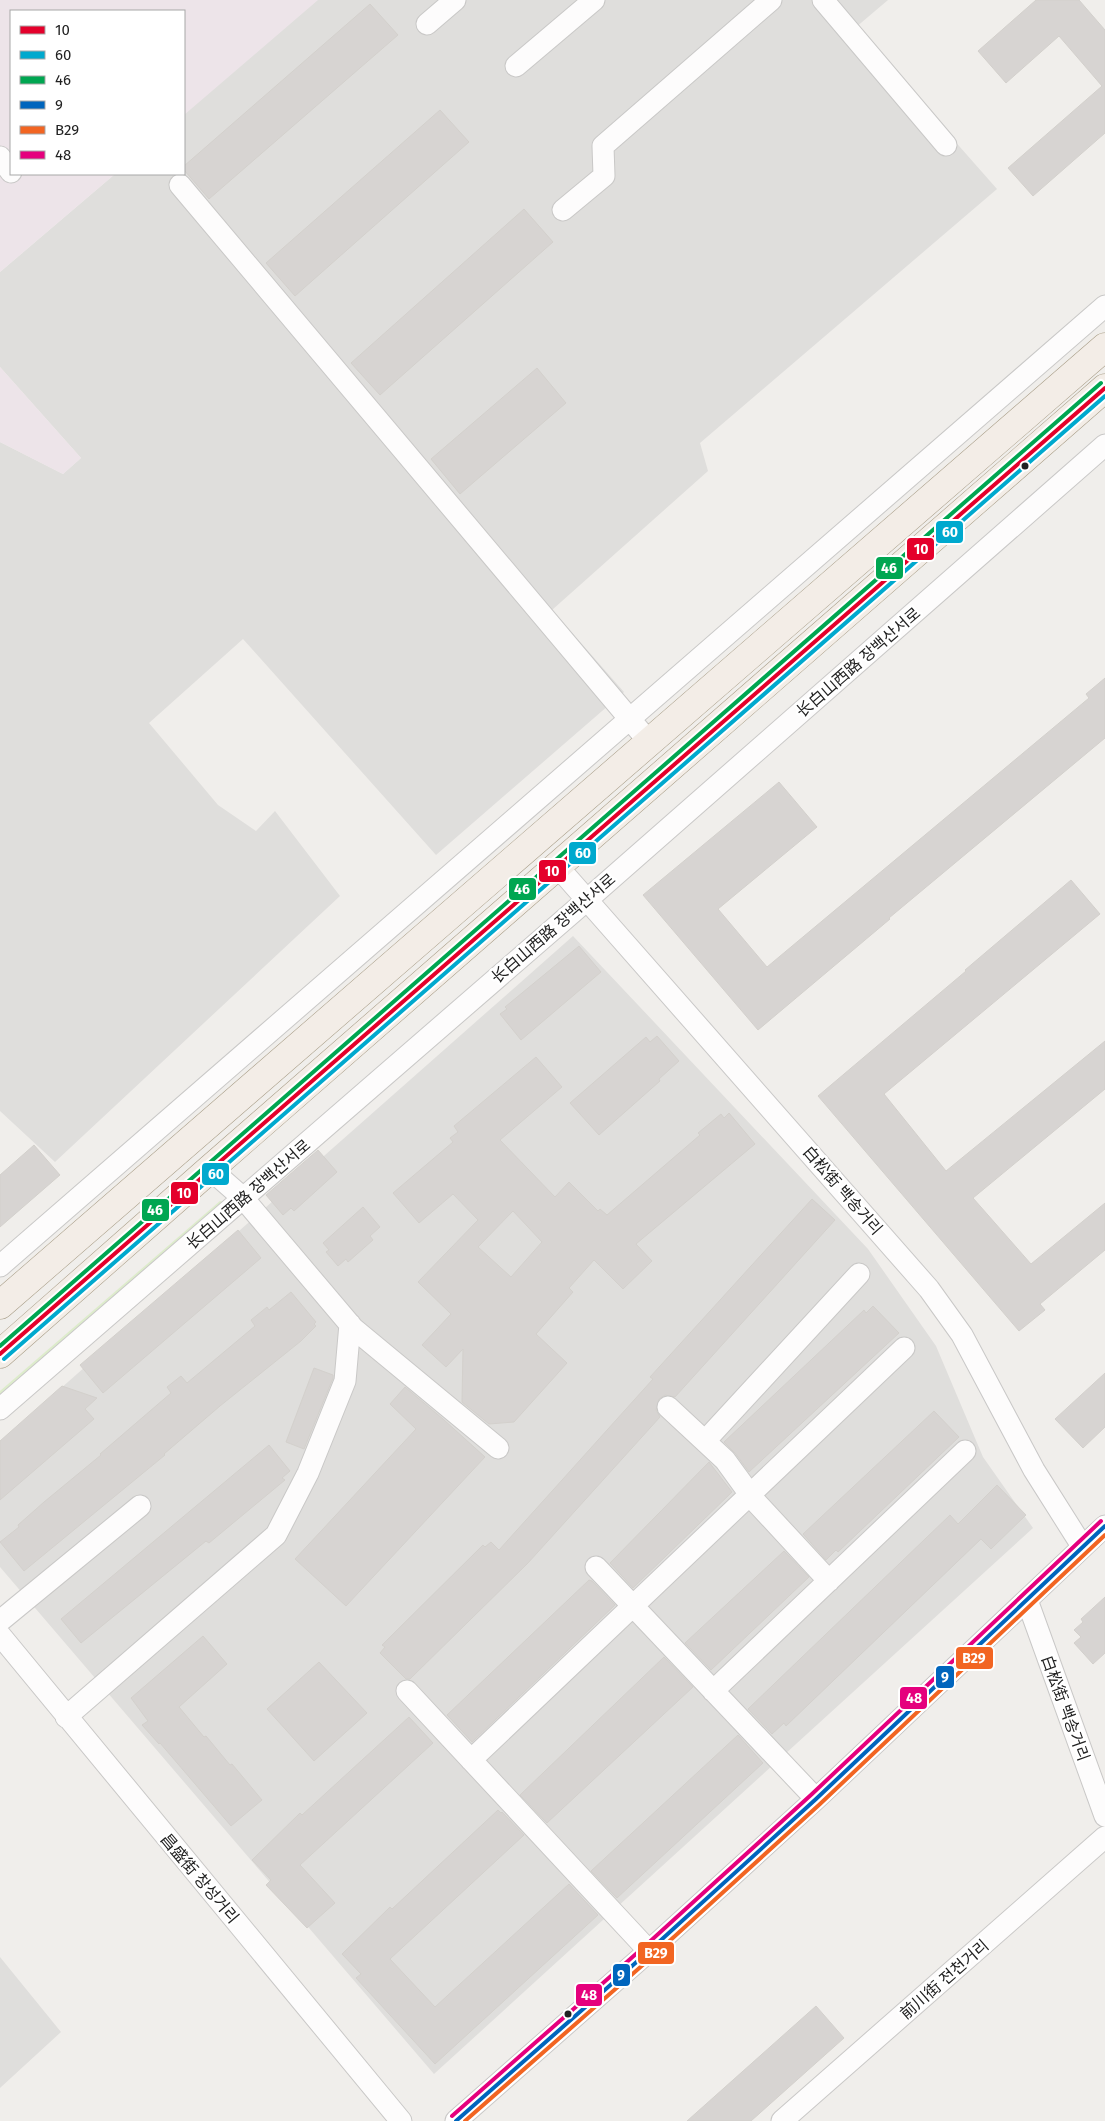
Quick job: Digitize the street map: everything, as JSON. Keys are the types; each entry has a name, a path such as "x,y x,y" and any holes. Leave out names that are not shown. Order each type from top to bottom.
{"main road":[{"path":"0,1305 1105,347"},
{"path":"0,1354 1105,388"}],"street":[{"path":"427,24 454,0"},
{"path":"516,66 594,0"},
{"path":"563,210 604,176 603,146 771,0"},
{"path":"823,0 946,145"},
{"path":"0,157 10,171"},
{"path":"180,185 650,743"},
{"path":"0,1266 1105,306"},
{"name":"长白山西路 장백산서로","path":"0,1409 588,899 1105,445"},
{"name":"白松街 백송거리","path":"558,866 929,1288 962,1335 1034,1470 1082,1546"},
{"path":"210,1169 243,1198 350,1324 498,1448"},
{"path":"705,1441 860,1274"},
{"path":"66,1716 276,1535 308,1473 345,1381 348,1371 350,1324"},
{"path":"471,1760 904,1348"},
{"path":"668,1407 725,1460 750,1494 829,1581"},
{"path":"713,1691 964,1451"},
{"path":"0,1621 140,1506"},
{"path":"456,2121 649,1952 816,1800 1105,1526"},
{"path":"596,1566 816,1800"},
{"name":"白松街 백송거리","path":"1027,1600 1105,1816"},
{"name":"昌盛街 창성거리","path":"0,1635 400,2121"},
{"path":"407,1691 649,1952"},
{"name":"前川街 전천거리","path":"782,2121 1105,1837"}],"shaded area":[{"path":"0,0 318,0 185,114 185,10 10,10 10,175 114,175 0,272"},
{"path":"317,0 888,0 855,28 997,189 700,443 708,471 552,610 624,692 436,855 243,639 149,723 218,805 256,831 275,811 340,896 55,1162 0,1111 0,442 63,474 81,458 0,367 0,272 114,175 185,175 185,113"},
{"path":"0,367 81,458 63,474 0,442"},
{"path":"573,936 868,1249 936,1346 983,1457 1033,1528 434,2074 0,1567 0,1442"},
{"path":"0,1957 61,2032 0,2088"}],"green space":[{"path":"220,1201 224,1202 0,1400 0,1391"}],"building":[{"path":"1036,0 1079,0 1105,30 1105,133 1033,196 1008,168 1102,86 1059,36 1006,83 978,51"},
{"path":"370,4 398,35 209,199 185,171 185,165"},
{"path":"440,110 469,142 295,296 266,263"},
{"path":"524,209 553,242 380,395 351,363"},
{"path":"537,368 566,403 460,494 431,459"},
{"path":"1105,678 1105,738 758,1030 643,895 779,782 817,827 718,909 767,967 1089,698 1086,694"},
{"path":"1071,880 1100,914 884,1094 946,1171 1105,1041 1105,1089 973,1198 1031,1264 1105,1203 1105,1250 1040,1304 1045,1310 1019,1331 818,1096"},
{"path":"579,946 601,972 521,1040 500,1014 507,1009 505,1007"},
{"path":"657,1036 679,1061 659,1079 660,1081 599,1135 570,1103 646,1037 650,1042"},
{"path":"536,1057 562,1087 500,1140 555,1197 569,1182 598,1211 600,1209 607,1215 700,1135 698,1133 721,1114 724,1118 729,1113 755,1144 636,1244 652,1261 623,1289 594,1260 569,1288 573,1292 536,1334 567,1363 514,1422 489,1424 462,1402 463,1349 446,1367 422,1345 451,1314 418,1282 478,1220 453,1194 419,1223 393,1193 453,1142 450,1138 458,1132 454,1126","holes":["513,1211 542,1242 511,1277 478,1247"]},
{"path":"34,1145 60,1175 0,1227 0,1175"},
{"path":"318,1150 337,1172 294,1211 291,1208 283,1215 266,1195"},
{"path":"812,1199 835,1220 675,1397 665,1395 659,1399 656,1410 660,1417 528,1563 410,1679 406,1679 380,1653 385,1647 382,1645 483,1545 485,1547 491,1542 499,1550 653,1379 650,1377"},
{"path":"363,1207 380,1227 370,1236 373,1240 348,1262 346,1259 338,1266 326,1252 329,1250 323,1243"},
{"path":"238,1230 261,1258 103,1393 80,1365"},
{"path":"291,1292 316,1322 314,1324 316,1326 301,1341 220,1406 165,1455 24,1571 0,1542 171,1393 167,1387 181,1376 187,1383 255,1326 251,1320 267,1307 269,1310"},
{"path":"873,1306 899,1333 749,1472 724,1442 864,1310 866,1313"},
{"path":"314,1368 333,1375 333,1378 304,1449 286,1442"},
{"path":"1105,1373 1105,1427 1083,1448 1055,1419"},
{"path":"62,1386 97,1398 85,1409 94,1419 0,1500 0,1441"},
{"path":"405,1387 485,1457 346,1606 295,1559 416,1429 390,1404"},
{"path":"934,1411 959,1437 838,1552 836,1550 826,1560 803,1534"},
{"path":"269,1445 290,1471 282,1478 285,1480 209,1543 206,1541 81,1643 61,1619"},
{"path":"709,1462 732,1492 633,1588 610,1563"},
{"path":"997,1485 1026,1515 991,1549 981,1539 786,1726 784,1723 772,1734 748,1709 950,1515 958,1524"},
{"path":"784,1551 809,1577 711,1670 685,1643"},
{"path":"589,1580 615,1605 472,1742 447,1715"},
{"path":"1105,1597 1105,1653 1093,1664 1074,1643 1081,1637 1074,1630 1083,1622 1081,1619"},
{"path":"203,1636 227,1664 179,1707 230,1765 232,1764 262,1800 231,1826 160,1743 142,1725 148,1721 131,1698"},
{"path":"664,1657 693,1687 547,1823 520,1795"},
{"path":"319,1662 367,1713 314,1761 267,1709"},
{"path":"409,1717 433,1743 300,1865 335,1903 307,1928 266,1885 271,1880 252,1860 300,1813 302,1815"},
{"path":"738,1735 763,1763 617,1898 591,1871"},
{"path":"498,1810 524,1835 390,1959 435,2007 569,1884 598,1915 435,2064 356,1978 361,1974 342,1954 390,1907 392,1909"},
{"path":"816,2006 844,2038 751,2121 687,2121"}],"transit line":[{"name":"46","path":"0,1346 1101,383"},
{"name":"10","path":"0,1354 1105,388"},
{"name":"60","path":"4,1359 1105,396"},
{"name":"48","path":"452,2116 645,1946 812,1794 1101,1521"},
{"name":"9","path":"456,2121 649,1951 816,1799 1105,1526"},
{"name":"B29","path":"465,2121 653,1956 820,1804 1105,1535"}]}
